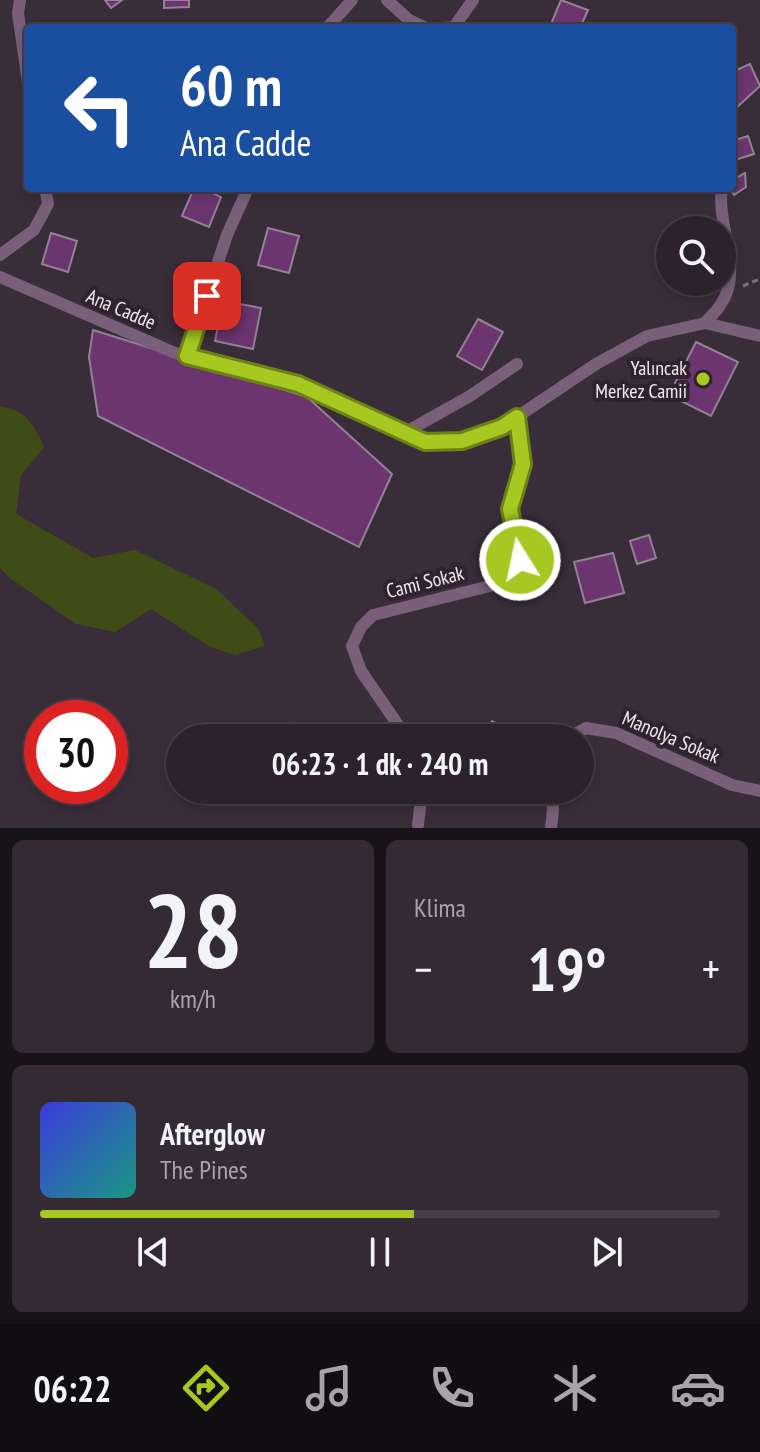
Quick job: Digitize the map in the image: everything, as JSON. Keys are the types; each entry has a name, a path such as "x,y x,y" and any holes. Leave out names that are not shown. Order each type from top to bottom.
{"street":[{"path":"20,0 18,13 24,55"},
{"path":"331,24 352,0"},
{"path":"387,0 418,24"},
{"path":"456,24 473,0"},
{"path":"0,255 34,230 48,204 46,192"},
{"path":"187,356 227,235 246,192"},
{"path":"705,323 723,302 730,279 728,245 719,204 721,192"},
{"name":"Ana Cadde","path":"0,277 61,306 187,356 298,384 425,442 462,441 502,427 596,364 647,336 705,323 760,336"},
{"path":"404,433 470,396 517,364"},
{"name":"Cami Sokak","path":"397,724 361,671 352,646 361,627 373,615 502,583 514,574 520,560 510,509 523,464 517,417"},
{"name":"Manolya Sokak","path":"594,729 616,733 732,785 760,791"},
{"path":"418,825 420,804"},
{"path":"551,828 552,804"}],"green space":[{"path":"0,407 23,415 44,447 21,475 16,514 93,558 135,550 216,589 258,628 265,646 235,655 210,647 151,609 115,632 76,624 11,579 0,568"}],"building":[{"path":"105,0 122,0 111,8"},
{"path":"164,0 189,0 189,7 164,8"},
{"path":"561,0 588,10 582,24 551,24"},
{"path":"750,64 760,86 736,108 736,70"},
{"path":"748,136 754,154 736,160 736,140"},
{"path":"745,173 746,187 734,195 732,192 736,192 736,178"},
{"path":"192,192 210,192 221,197 209,227 182,216"},
{"path":"268,228 299,236 289,273 258,265"},
{"path":"51,233 77,241 68,272 42,264"},
{"path":"223,301 261,308 253,349 215,341"},
{"path":"478,319 503,332 482,370 457,356"},
{"path":"93,330 307,397 392,474 359,547 98,416 89,357"},
{"name":"Yalıncak Merkez Camii","path":"696,342 738,362 711,416 669,395"},
{"path":"649,535 656,558 637,564 630,541"},
{"path":"613,553 624,593 585,603 574,562"}],"place":[{"name":"Yalıncak Merkez Camii","path":"703,379"}],"route":[{"path":"207,296 187,356 298,384 425,442 462,441 502,427 517,417 523,464 510,509 520,560"}]}
